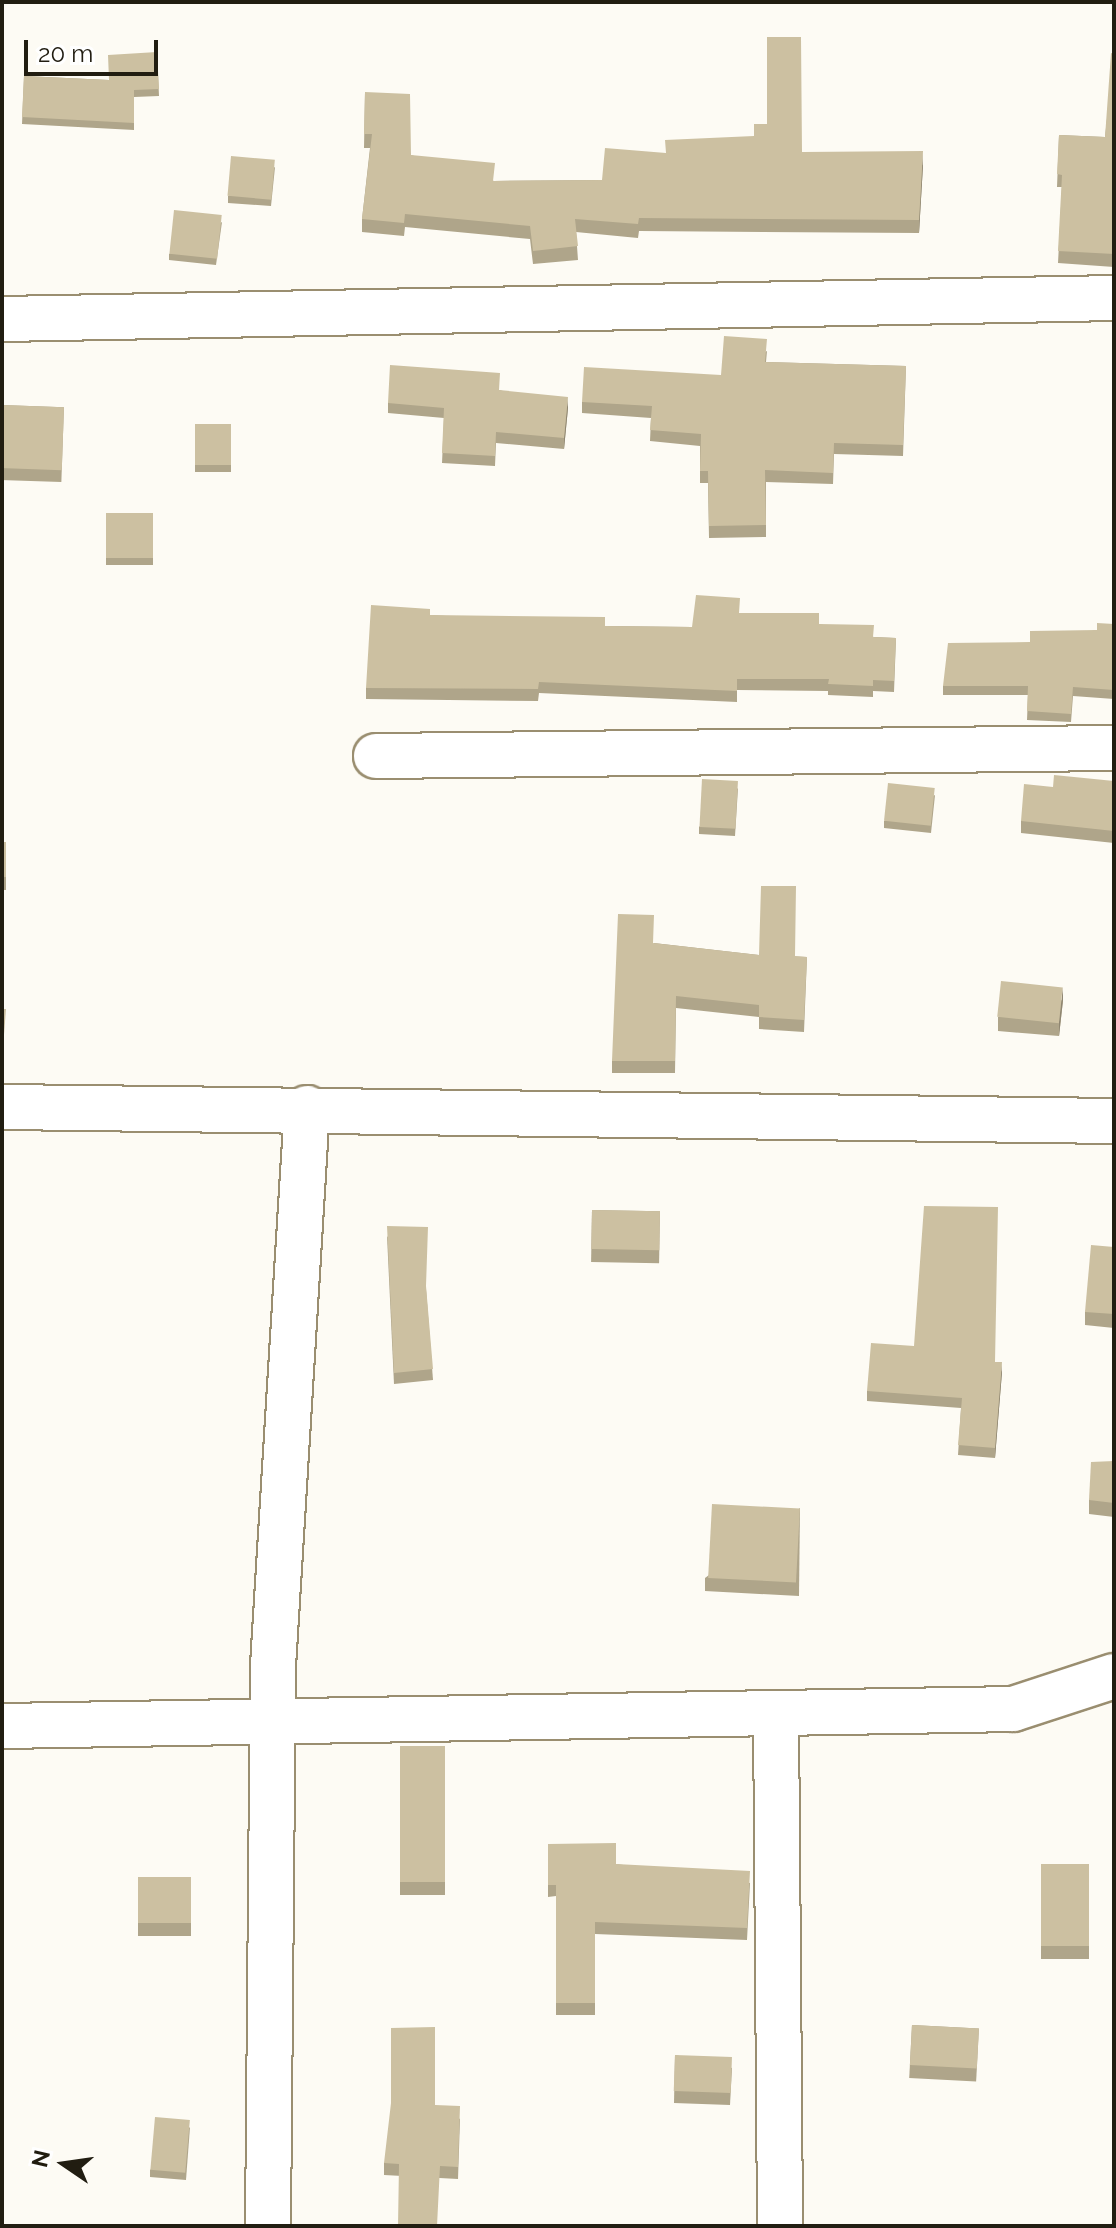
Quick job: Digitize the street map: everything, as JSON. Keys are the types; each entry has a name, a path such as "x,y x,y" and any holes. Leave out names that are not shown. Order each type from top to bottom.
{"street":[{"path":"2,319 1114,298"},
{"path":"376,756 1114,748"},
{"path":"2,1107 307,1108 1114,1121"},
{"path":"268,2226 274,1721 307,1108"},
{"path":"2,1726 1013,1709 1114,1676"},
{"path":"776,1713 780,2226"}],"building":[{"path":"767,37 801,37 802,152 923,151 919,220 639,218 638,224 575,219 578,246 533,251 530,226 405,214 404,223 362,219 372,134 364,134 365,92 410,94 411,155 495,163 493,181 602,180 605,148 666,153 665,140 754,136 754,124 767,124"},
{"path":"157,52 159,89 134,90 134,123 22,117 24,76 109,80 108,55"},
{"path":"1111,53 1114,54 1114,254 1058,251 1062,175 1057,174 1059,135 1105,137"},
{"path":"231,156 275,160 271,200 228,196"},
{"path":"174,210 222,215 217,259 169,254"},
{"path":"724,336 767,339 765,362 906,366 903,445 834,443 833,473 765,470 766,525 709,526 708,471 700,471 701,434 650,430 652,406 582,402 584,367 721,375"},
{"path":"390,365 500,373 499,390 568,397 564,438 496,432 495,456 442,453 444,408 388,403"},
{"path":"2,405 64,407 62,470 2,468"},
{"path":"195,424 231,424 231,465 195,465"},
{"path":"106,513 153,513 153,558 106,558"},
{"path":"696,595 740,598 739,613 819,613 819,624 874,625 873,637 896,638 894,681 873,680 873,686 828,684 829,679 737,679 737,691 539,682 538,689 366,688 371,605 430,609 430,615 605,617 605,626 692,627"},
{"path":"1097,623 1114,624 1114,690 1073,687 1071,714 1027,711 1028,686 943,686 948,643 1030,642 1030,631 1097,630"},
{"path":"1054,775 1114,781 1114,831 1021,821 1024,784 1053,787"},
{"path":"702,779 738,781 735,829 699,827"},
{"path":"888,783 935,788 931,826 884,821"},
{"path":"2,842 6,842 6,877 2,877"},
{"path":"761,886 796,886 795,956 807,957 804,1020 759,1017 759,1005 676,996 675,1061 612,1061 618,914 654,915 653,943 759,955"},
{"path":"1001,981 1063,987 1059,1023 997,1017"},
{"path":"2,1009 6,1009 3,1048 2,1048"},
{"path":"924,1206 998,1207 995,1362 1002,1362 995,1448 958,1445 962,1398 867,1391 871,1343 914,1346"},
{"path":"592,1210 660,1211 659,1250 591,1249"},
{"path":"387,1226 428,1227 426,1286 433,1369 394,1373"},
{"path":"1091,1245 1114,1247 1114,1314 1085,1312"},
{"path":"1114,1461 1114,1503 1089,1500 1091,1462"},
{"path":"712,1504 800,1509 796,1583 708,1578"},
{"path":"400,1746 445,1746 445,1882 400,1882"},
{"path":"616,1843 616,1864 750,1871 747,1928 595,1922 595,2003 556,2003 556,1885 548,1885 548,1844"},
{"path":"1041,1864 1089,1864 1089,1946 1041,1946"},
{"path":"138,1877 191,1877 191,1923 138,1923"},
{"path":"912,2025 979,2029 977,2068 910,2065"},
{"path":"435,2027 435,2105 460,2106 458,2167 440,2166 437,2226 398,2226 399,2164 384,2163 391,2103 391,2028"},
{"path":"675,2055 732,2057 731,2093 674,2091"},
{"path":"155,2117 190,2120 185,2173 150,2170"}]}
